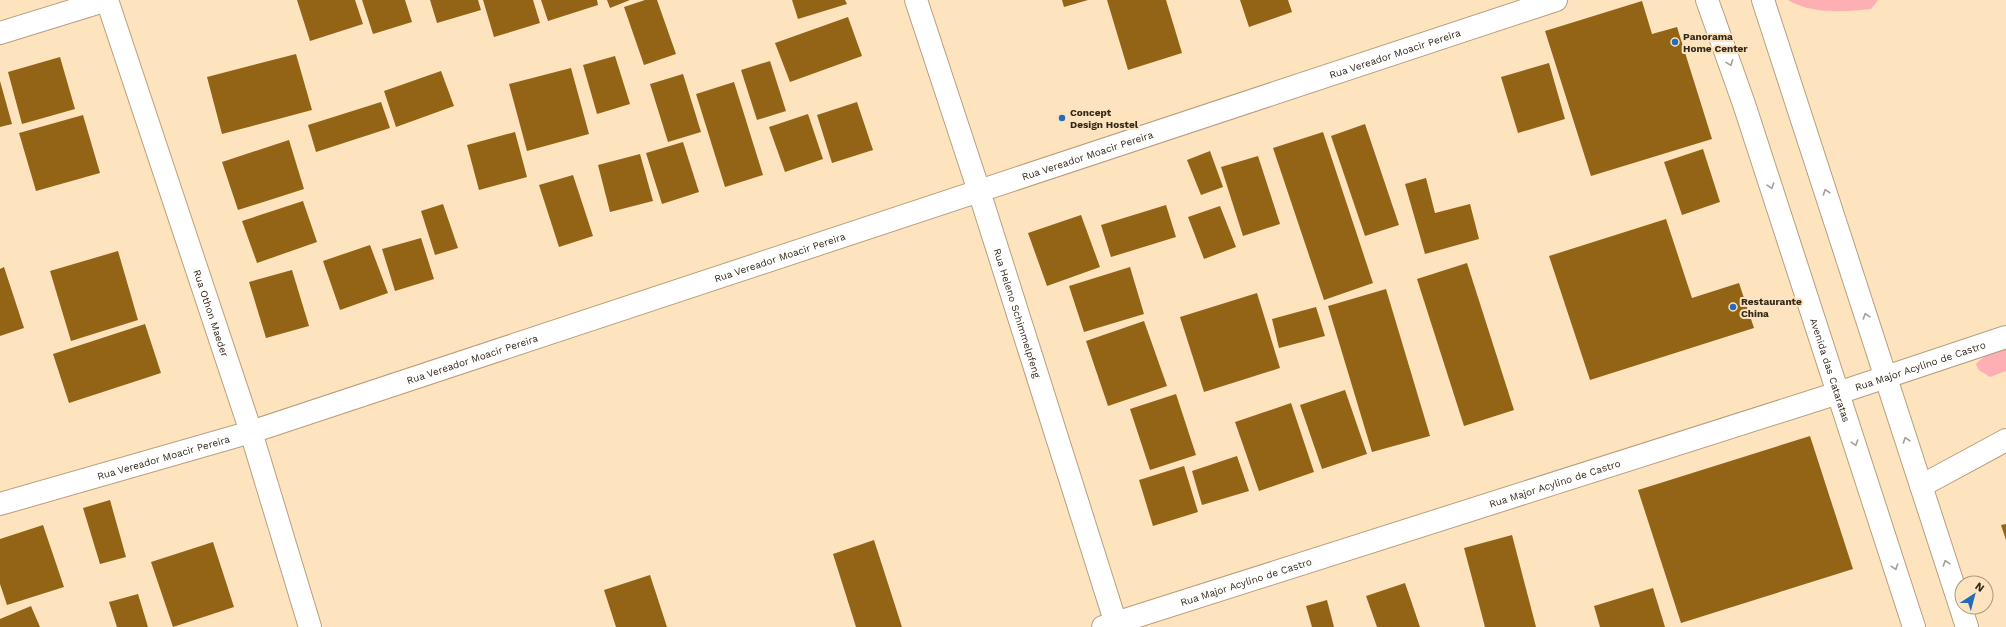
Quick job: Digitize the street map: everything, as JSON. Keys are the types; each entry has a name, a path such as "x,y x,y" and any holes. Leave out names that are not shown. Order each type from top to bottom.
{"street":[{"path":"0,33 107,0"},
{"name":"Rua Othon Maeder","path":"107,0 251,432 310,627"},
{"name":"Rua Heleno Schimmelpfeng","path":"916,0 979,191 1112,626"},
{"name":"Rua Vereador Moacir Pereira","path":"0,504 251,432 1556,0"},
{"name":"Avenida das Cataratas","path":"1707,0 1744,104 1914,627"},
{"path":"1763,0 1967,627"},
{"name":"Rua Major Acylino de Castro","path":"1112,626 1838,393 2006,337"},
{"path":"1921,486 2006,440"}],"shaded area":[{"path":"1788,0 1878,0 1871,9 1828,11 1807,8"},
{"path":"2006,348 2006,371 1990,377 1979,370 1976,364 1979,361 1998,350"}],"building":[{"path":"297,0 355,0 363,24 310,41"},
{"path":"362,0 405,0 412,22 373,34"},
{"path":"430,0 478,0 481,10 437,23"},
{"path":"483,0 533,0 540,23 494,37"},
{"path":"541,0 597,0 598,5 548,21"},
{"path":"607,0 630,0 610,8"},
{"path":"645,0 657,0 676,54 644,65 624,7"},
{"path":"792,0 845,0 847,4 798,19"},
{"path":"1062,0 1088,0 1064,7"},
{"path":"1107,0 1166,0 1182,53 1128,70"},
{"path":"1240,0 1288,0 1292,12 1249,27"},
{"path":"1642,1 1652,34 1677,27 1712,139 1591,176 1545,31"},
{"path":"848,17 862,56 790,82 775,43"},
{"path":"296,54 312,110 222,134 207,77"},
{"path":"615,56 630,104 597,114 583,65"},
{"path":"60,57 75,109 22,124 8,72"},
{"path":"770,61 786,111 757,120 741,70"},
{"path":"1549,63 1565,119 1518,133 1501,77"},
{"path":"571,68 589,134 527,151 509,84"},
{"path":"441,71 454,106 396,127 384,91"},
{"path":"683,74 701,132 668,142 650,84"},
{"path":"0,81 12,124 0,127"},
{"path":"734,82 763,175 725,187 696,94"},
{"path":"381,102 390,128 316,152 308,125"},
{"path":"857,102 873,150 832,163 817,115"},
{"path":"808,114 823,159 785,172 769,127"},
{"path":"83,115 100,173 36,191 19,133"},
{"path":"1365,124 1399,225 1365,236 1331,136"},
{"path":"515,132 527,177 479,190 467,145"},
{"path":"1323,132 1373,283 1324,300 1273,148"},
{"path":"289,140 304,189 238,210 222,162"},
{"path":"683,142 699,192 662,204 646,153"},
{"path":"1703,149 1720,202 1682,215 1664,162"},
{"path":"1210,151 1223,187 1201,195 1187,160"},
{"path":"640,154 653,201 610,212 598,165"},
{"path":"1258,156 1280,224 1243,236 1221,167"},
{"path":"573,175 593,236 559,247 539,185"},
{"path":"1426,178 1435,213 1470,204 1479,239 1425,254 1405,184"},
{"path":"303,201 317,242 257,263 242,221"},
{"path":"443,204 458,248 435,255 421,211"},
{"path":"1166,205 1176,237 1111,257 1101,225"},
{"path":"1220,206 1236,247 1204,259 1188,217"},
{"path":"1081,215 1100,267 1047,286 1028,233"},
{"path":"1666,219 1692,298 1739,283 1754,328 1590,380 1549,256"},
{"path":"421,238 434,279 395,291 382,249"},
{"path":"370,245 388,293 340,310 323,261"},
{"path":"118,251 138,320 71,341 50,271"},
{"path":"1467,263 1514,410 1464,426 1417,279"},
{"path":"4,267 24,328 0,336 0,269"},
{"path":"1130,267 1144,314 1084,332 1069,286"},
{"path":"292,270 309,326 266,338 249,282"},
{"path":"1386,289 1430,436 1372,452 1328,306"},
{"path":"1257,293 1280,368 1204,392 1180,317"},
{"path":"1316,307 1325,336 1279,348 1272,319"},
{"path":"1144,321 1167,386 1108,406 1086,341"},
{"path":"145,324 161,373 69,403 53,354"},
{"path":"1345,390 1367,454 1322,469 1300,405"},
{"path":"1176,394 1196,455 1150,470 1130,409"},
{"path":"1291,403 1314,472 1259,491 1235,422"},
{"path":"1810,436 1853,569 1681,623 1638,490"},
{"path":"1237,456 1249,491 1202,505 1192,471"},
{"path":"1184,466 1198,512 1153,526 1139,480"},
{"path":"110,500 126,557 100,564 83,508"},
{"path":"2006,524 2006,540 2001,525"},
{"path":"43,525 64,587 7,605 0,584 0,539"},
{"path":"1512,535 1536,627 1485,627 1464,548"},
{"path":"874,540 902,627 856,627 833,554"},
{"path":"213,542 234,607 173,627 151,562"},
{"path":"650,575 667,627 616,627 604,590"},
{"path":"1405,583 1420,627 1377,627 1366,596"},
{"path":"1653,588 1665,627 1600,627 1594,606"},
{"path":"138,594 148,627 117,627 109,602"},
{"path":"1327,600 1334,627 1312,627 1306,606"},
{"path":"31,606 40,627 0,627 0,619"}],"place":[{"name":"Panorama Home Center","path":"1675,42"},
{"name":"Concept Design Hostel","path":"1062,118"},
{"name":"Restaurante China","path":"1733,307"}]}
